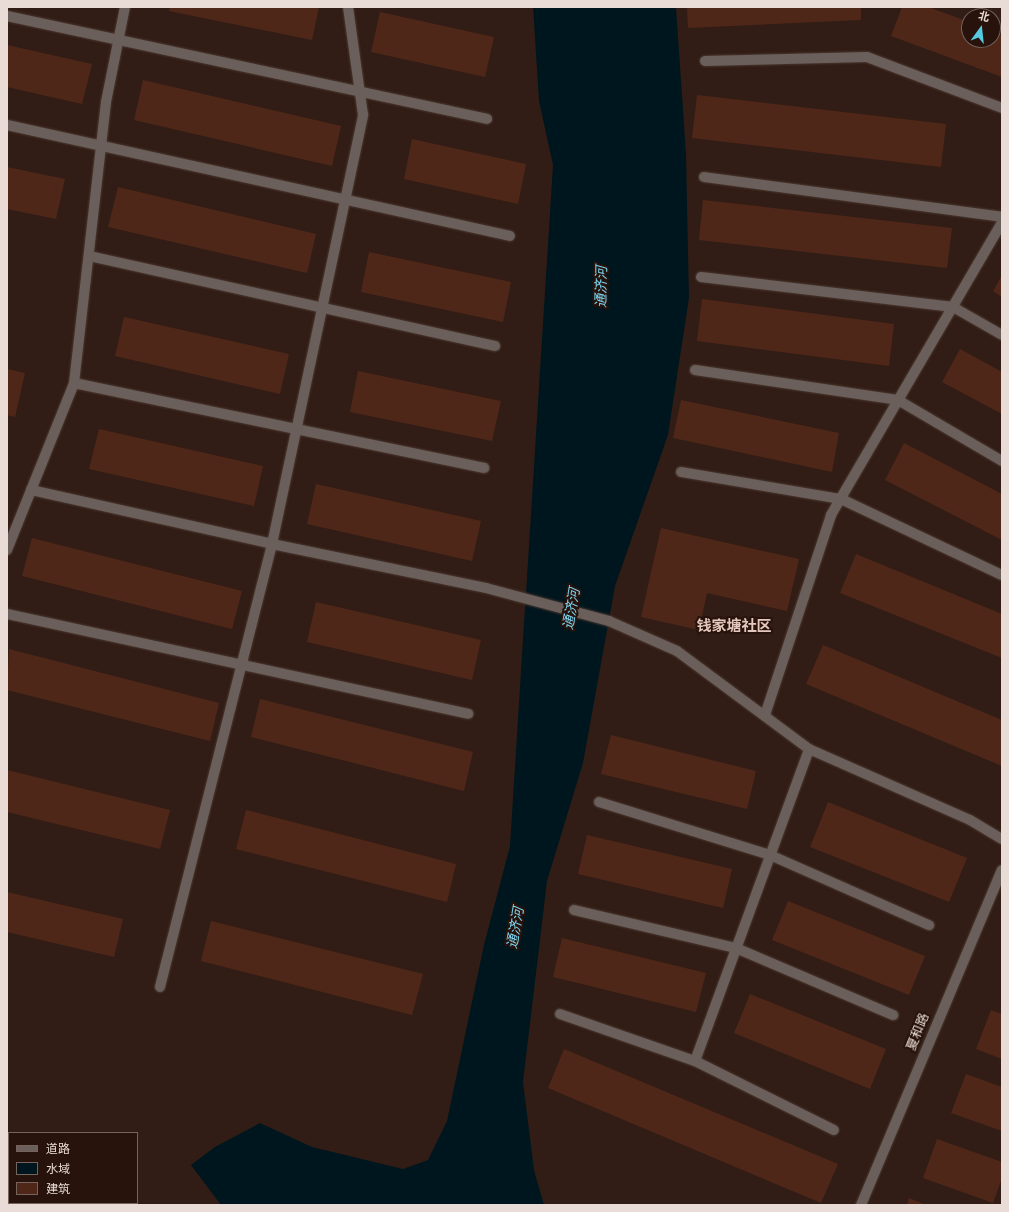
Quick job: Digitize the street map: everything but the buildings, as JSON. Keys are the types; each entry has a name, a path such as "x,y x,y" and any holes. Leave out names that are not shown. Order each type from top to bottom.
{"street":[{"path":"7,550 74,383 106,102 125,7"},
{"path":"160,987 272,544 363,115 348,7"},
{"path":"7,16 487,119"},
{"path":"704,61 867,57 1002,108"},
{"path":"7,125 345,198 510,236"},
{"path":"704,177 1002,216"},
{"path":"765,715 831,515 1002,222"},
{"path":"89,256 495,346"},
{"path":"701,277 953,307 1002,335"},
{"path":"695,370 898,400 1002,461"},
{"path":"74,383 484,468"},
{"path":"681,472 841,499 1002,575"},
{"path":"31,490 272,544 486,588 609,621 677,651 809,749 970,820 1002,839"},
{"path":"7,614 468,714"},
{"path":"695,1061 809,749"},
{"path":"599,802 770,855 928,925"},
{"name":"夏和路","path":"861,1205 1002,870"},
{"path":"574,910 736,948 893,1015"},
{"path":"560,1014 695,1061 834,1130"}],"water":[{"name":"通济河","path":"533,7 676,7 686,154 689,298 668,435 615,586 583,763 547,881 523,1082 534,1170 544,1205 221,1205 191,1165 215,1147 260,1123 312,1147 403,1169 428,1160 447,1121 484,945 510,846 553,165 539,101"}],"district":[{"name":"钱家塘社区","path":"734,627"}]}
